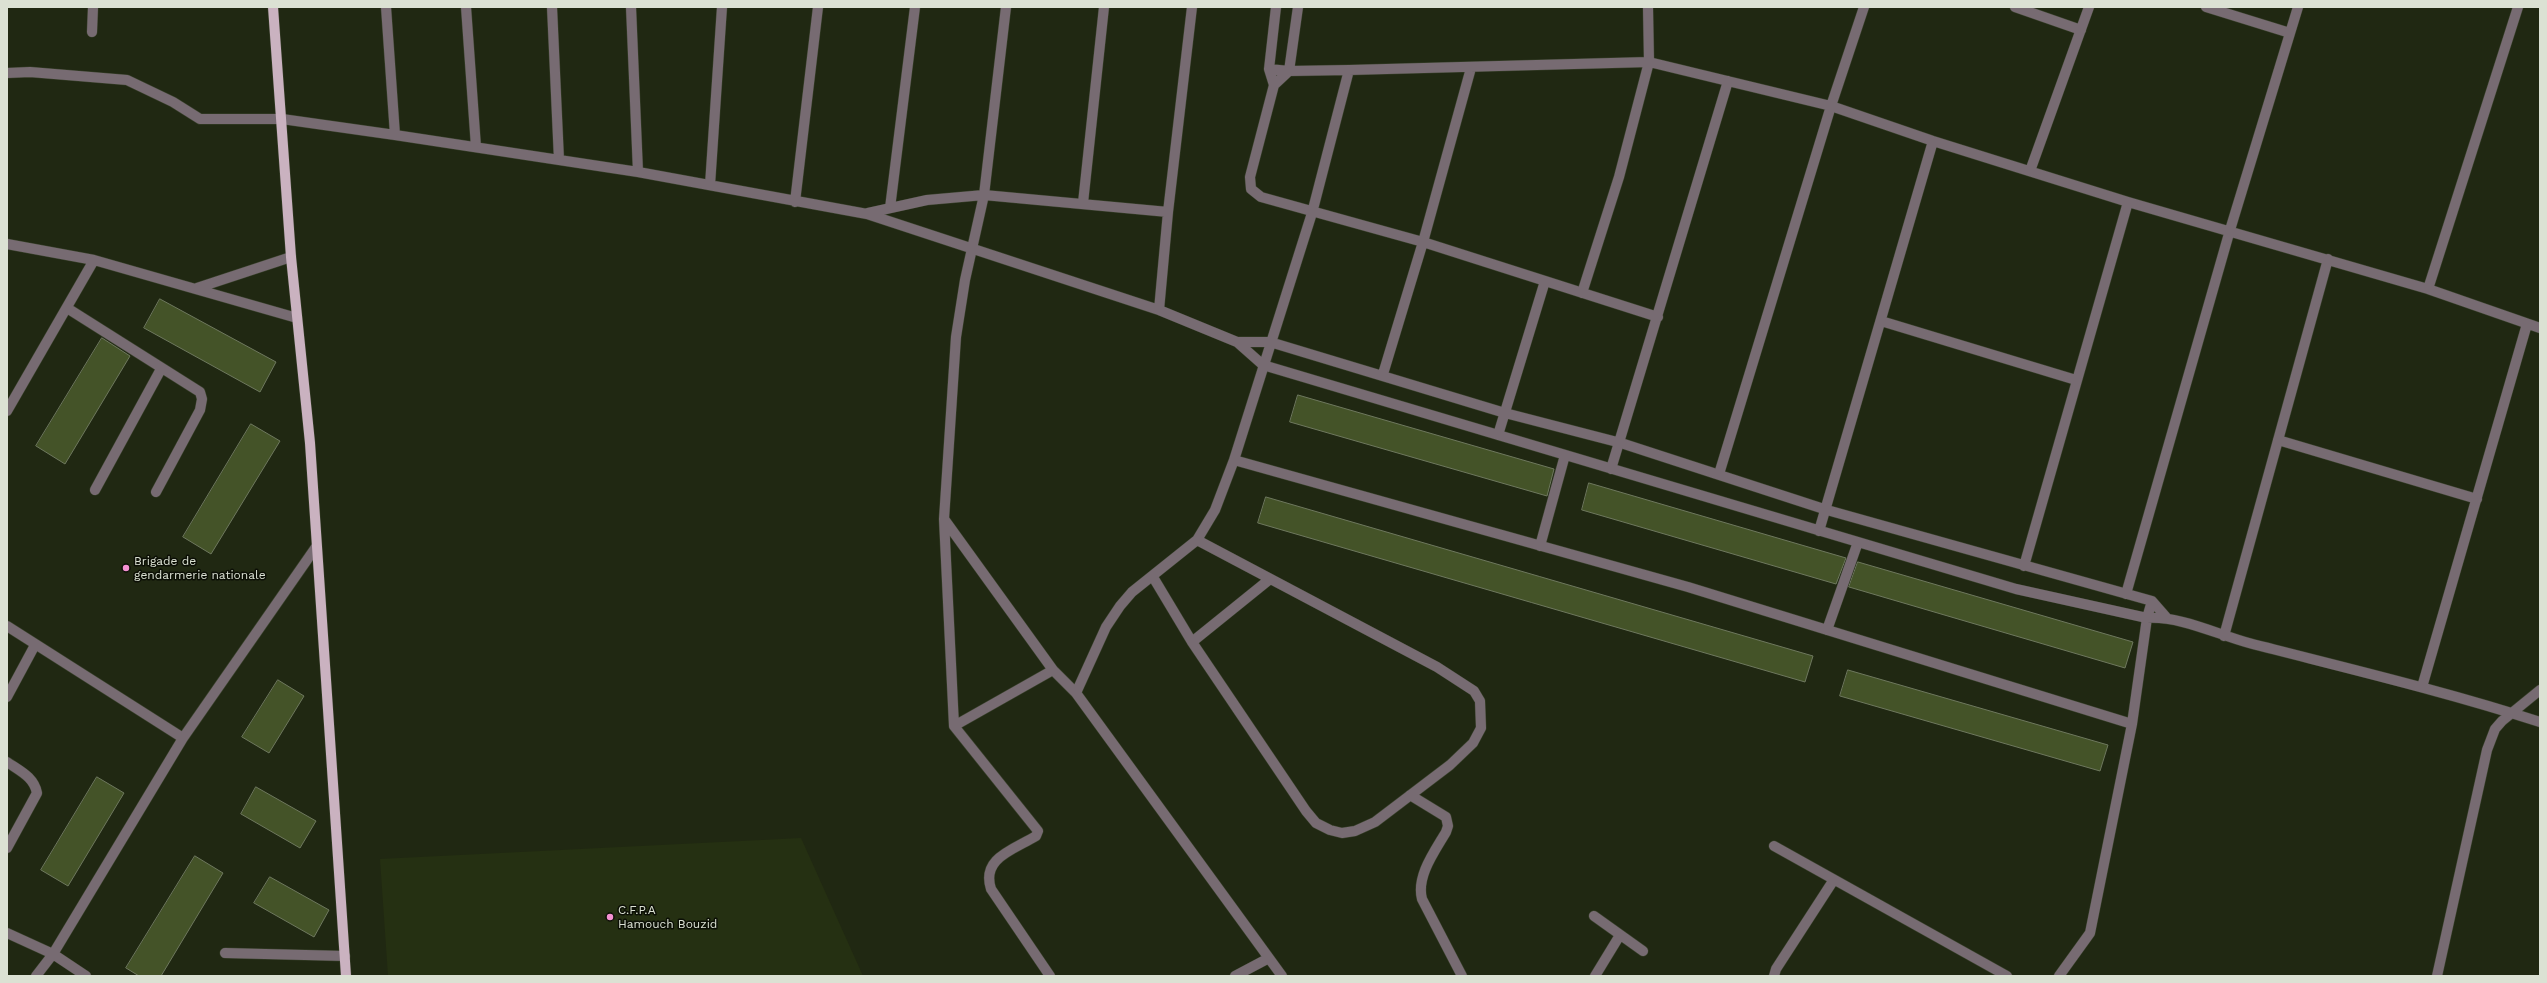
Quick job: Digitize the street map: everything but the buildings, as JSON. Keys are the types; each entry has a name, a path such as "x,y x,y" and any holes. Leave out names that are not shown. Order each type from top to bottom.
{"main road":[{"path":"273,7 291,257 310,443 346,976"}],"street":[{"path":"92,32 93,7"},
{"path":"386,7 396,134"},
{"path":"466,7 476,147"},
{"path":"552,7 558,160"},
{"path":"631,7 638,172"},
{"path":"710,185 722,7"},
{"path":"794,202 818,7"},
{"path":"890,208 915,7"},
{"path":"1006,7 984,195 972,247 956,337 944,519 954,726 1038,830 1036,836 995,860 988,873 992,889 1050,976"},
{"path":"1083,203 1104,7"},
{"path":"1159,310 1168,212 1192,7"},
{"path":"1276,7 1269,68 1274,85 1249,184 1251,190 1261,197 1312,213 1423,242 1658,317"},
{"path":"1274,85 1289,71 1298,7"},
{"path":"1582,293 1619,177 1649,62 1648,7"},
{"path":"1719,474 1831,106 1864,7"},
{"path":"2015,7 2081,30"},
{"path":"2030,171 2089,7"},
{"path":"2206,7 2290,33"},
{"path":"2126,594 2230,230 2298,7"},
{"path":"2428,289 2518,7"},
{"path":"1269,68 1289,71 1471,68 1649,62 1831,106 1933,141 2128,202 2230,230 2428,289 2540,328"},
{"path":"1383,374 1423,242 1471,68"},
{"path":"1076,694 1106,627 1132,592 1153,577 1197,540 1215,510 1234,460 1262,366 1312,213 1349,70"},
{"path":"7,73 30,72 127,80 173,102 200,119 282,119 396,134 638,172 794,202 867,214 972,247 1159,310 1237,342 1262,366 2016,588 2147,618 2166,617 2224,636 2422,687 2511,712 2540,722"},
{"path":"1612,469 1728,81"},
{"path":"1819,531 1827,510 1933,141"},
{"path":"867,214 928,200 984,195 1168,212"},
{"path":"2024,566 2128,202"},
{"path":"7,244 94,260 297,318"},
{"path":"196,288 291,257"},
{"path":"7,411 94,260"},
{"path":"2224,636 2328,260"},
{"path":"1498,435 1545,281"},
{"path":"67,308 200,392 202,399 200,410 156,492"},
{"path":"1881,321 2076,380"},
{"path":"2422,687 2527,324"},
{"path":"1237,342 1270,342 1383,374 1505,413 1621,443 1827,510 2152,601 2166,617"},
{"path":"95,490 162,369"},
{"path":"2278,440 2476,499"},
{"path":"1540,546 1565,455"},
{"path":"1234,460 1688,587 2132,724"},
{"path":"944,519 1053,670 1076,694 1282,976"},
{"path":"1153,577 1192,642 1316,823 1330,830 1342,833 1356,830 1375,822 1473,743 1481,728 1480,701 1474,691 1437,667 1197,540"},
{"path":"1827,630 1858,542"},
{"path":"36,976 53,954 183,738 316,547"},
{"path":"1192,642 1270,579"},
{"path":"2060,976 2090,933 2132,724 2147,618 2152,601"},
{"path":"7,626 183,738"},
{"path":"7,697 35,645"},
{"path":"954,726 1053,670"},
{"path":"2437,976 2487,750 2495,729 2511,712 2540,690"},
{"path":"7,762 28,776 35,784 37,793 7,848"},
{"path":"1410,795 1446,817 1448,826 1446,832 1423,875 1420,887 1422,899 1462,976"},
{"path":"1774,846 2007,976"},
{"path":"1774,976 1776,969 1833,880"},
{"path":"1594,916 1643,951"},
{"path":"7,933 53,954 86,976"},
{"path":"1594,976 1620,935"},
{"path":"226,953 345,956"},
{"path":"1235,976 1269,958"}],"shaded area":[{"name":"C.F.P.A Hamouch Bouzid","path":"801,838 863,976 388,976 380,859"}],"place":[{"name":"Brigade de gendarmerie nationale","path":"126,568"},
{"name":"C.F.P.A Hamouch Bouzid","path":"610,917"}]}
